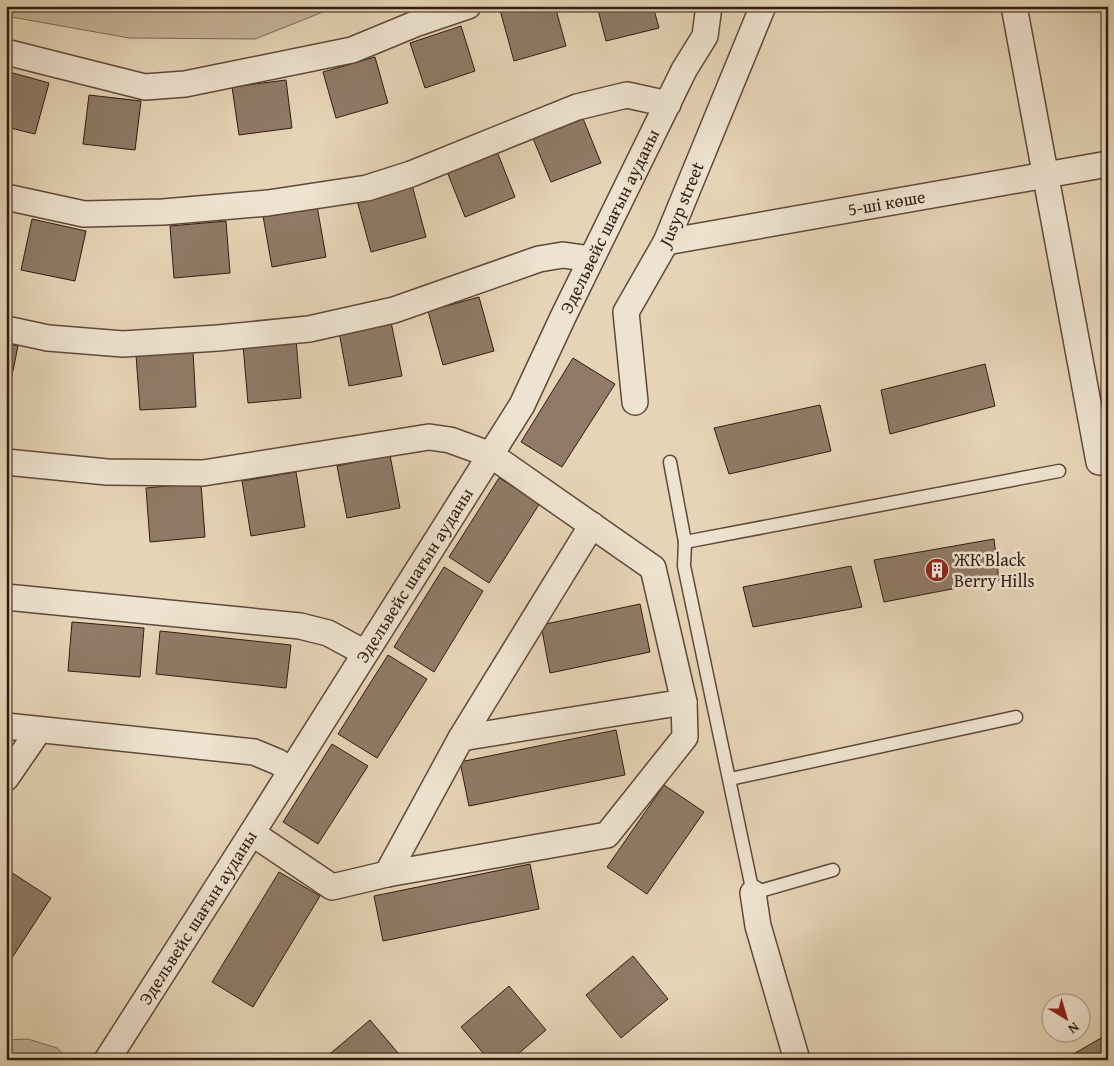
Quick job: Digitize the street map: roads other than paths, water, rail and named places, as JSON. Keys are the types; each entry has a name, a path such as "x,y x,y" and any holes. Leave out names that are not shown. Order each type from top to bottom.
{"street":[{"path":"6,52 145,87 185,84 352,50 414,24 468,6"},
{"name":"Эдельвейс шағын ауданы","path":"107,1060 522,405 684,70 705,36 709,6"},
{"name":"Jusyp street","path":"636,402 626,312 666,242 763,6"},
{"path":"1014,6 1044,176 1103,462"},
{"path":"6,197 84,214 163,212 268,203 367,188 411,174 577,107 627,95 668,104"},
{"name":"5-ші көше","path":"666,242 1108,164"},
{"path":"6,329 48,338 123,344 218,338 309,329 394,310 539,259 563,255 591,259"},
{"path":"6,462 107,472 204,473 429,437 450,440 491,454 652,568 684,702 685,737 607,835 387,874 332,887 252,833"},
{"path":"387,874 461,738 592,525"},
{"path":"6,597 300,626 328,633 365,654"},
{"path":"461,738 684,702"},
{"path":"6,726 254,752 278,762 291,771"},
{"path":"6,778 39,730"},
{"path":"753,893 758,926 798,1060"}],"lane":[{"path":"670,462 685,542 684,566 753,893 833,870"},
{"path":"685,542 1059,471"},
{"path":"730,778 1016,717"}],"place":[{"name":"ЖК Black Berry Hills","path":"937,570"}]}
